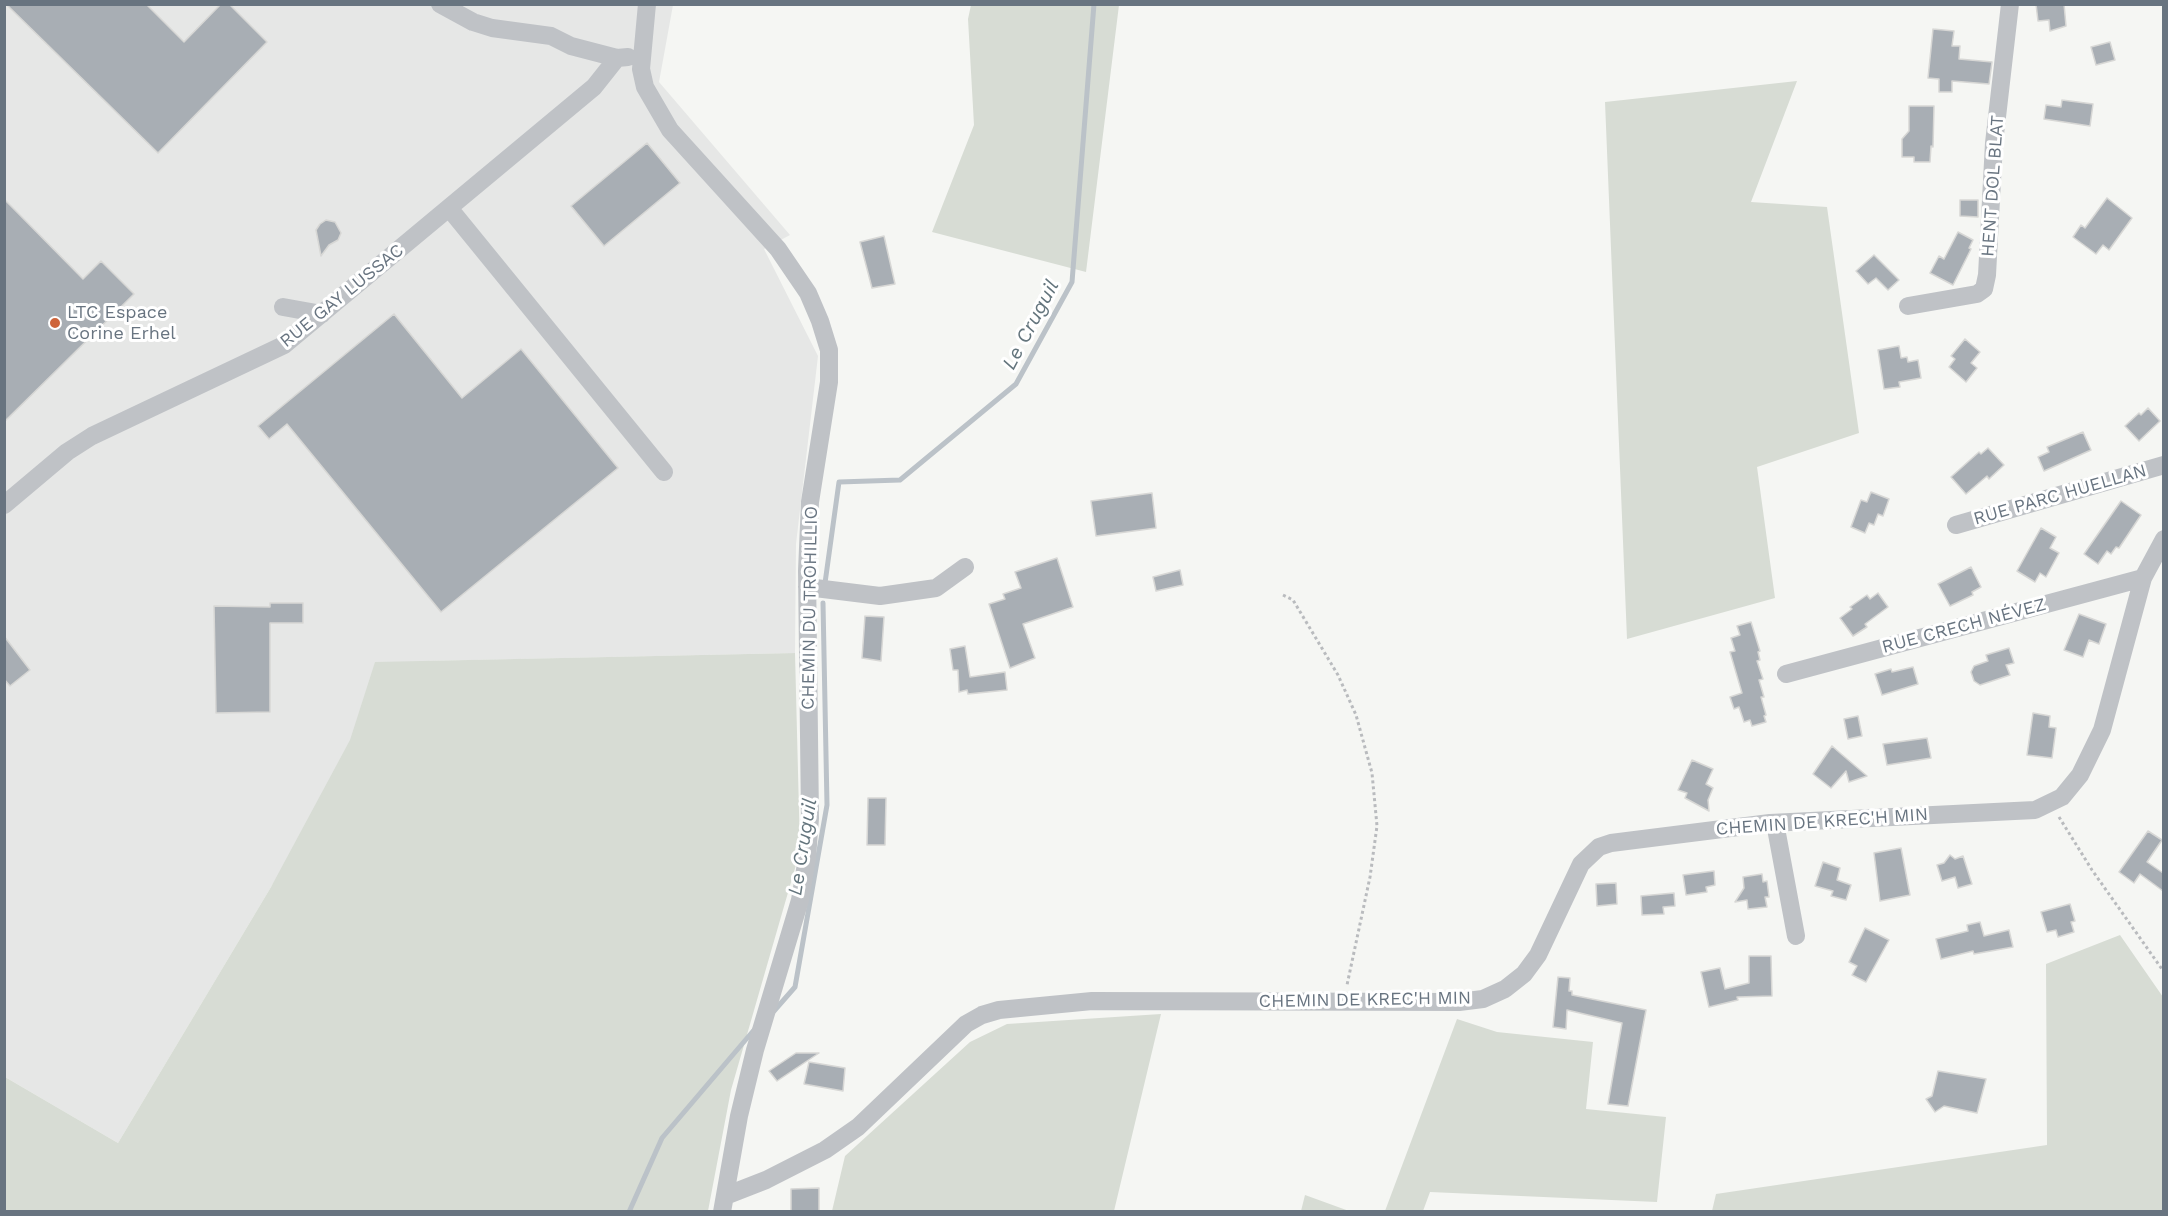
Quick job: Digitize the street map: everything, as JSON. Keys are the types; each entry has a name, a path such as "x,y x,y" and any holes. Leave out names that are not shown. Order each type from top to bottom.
{"street":[{"path":"440,4 473,22 492,28 550,36 571,46 617,58 641,57"},
{"name":"CHEMIN DU TROHILLIO","path":"647,4 641,57 645,87 670,130 778,249 808,293 829,350 829,382 810,502 807,587 810,818 804,879 800,900 755,1050 739,1116 723,1204"},
{"name":"HENT DOL BLAT","path":"1908,306 1977,294 1984,289 1987,275 1994,143 2010,4"},
{"name":"RUE GAY LUSSAC","path":"4,505 67,453 92,436 272,352 294,337 594,87 617,58"},
{"path":"449,208 664,472"},
{"path":"283,307 322,314"},
{"name":"RUE PARC HUELLAN","path":"1956,525 2163,465"},
{"name":"CHEMIN DE KREC'H MIN","path":"723,1204 825,1150 858,1127 951,1036 982,1015 1016,1007 1092,1001 1459,1002 1482,999 1495,995 1519,978 1538,955 1581,864 1599,847 1611,843 1775,823 2035,810 2062,797 2080,775 2102,730 2143,578 2163,539"},
{"path":"807,587 880,596 936,588 965,567"},
{"name":"RUE CRECH NÉVEZ","path":"1786,674 2143,578"},
{"path":"1775,823 1796,936"}],"path":[{"path":"1283,595 1293,600 1338,675 1356,715 1372,773 1377,826 1370,877 1349,969 1344,1002"},
{"path":"2050,802 2092,870 2163,972"}],"shaded area":[{"path":"5,5 673,5 659,82 790,235 764,249 818,356 796,544 795,653 427,661 271,887 118,1143 5,1077"},
{"path":"971,5 1119,5 1086,272 932,232 974,125 968,19"},
{"path":"1797,81 1751,202 1827,207 1859,433 1757,467 1775,598 1627,639 1605,102"},
{"path":"795,653 800,851 731,1090 708,1211 5,1212 5,1077 118,1143 271,887 350,740 375,662"},
{"path":"2120,935 2163,997 2163,1211 1712,1211 1716,1194 2047,1145 2046,964"},
{"path":"1161,1014 1114,1211 832,1211 845,1156 970,1042 1007,1024"},
{"path":"1457,1019 1497,1032 1593,1042 1586,1109 1666,1117 1657,1202 1430,1192 1423,1211 1385,1211"},
{"path":"1305,1195 1349,1211 1301,1211"}],"building":[{"path":"6,4 146,4 184,42 221,4 229,4 267,42 158,153"},
{"path":"2036,4 2064,4 2066,26 2050,31 2049,20 2038,21"},
{"path":"1933,29 1954,31 1952,46 1960,46 1959,59 1992,62 1989,84 1952,81 1952,92 1939,92 1939,79 1928,78"},
{"path":"2110,42 2115,60 2096,65 2091,47"},
{"path":"2062,100 2093,104 2090,126 2044,119 2046,105 2061,107"},
{"path":"1909,106 1934,106 1933,147 1931,146 1930,162 1914,162 1914,157 1902,157 1902,139 1909,131"},
{"path":"647,143 680,183 604,246 571,206"},
{"path":"2107,198 2132,218 2109,250 2103,245 2096,254 2073,237 2081,225 2085,228"},
{"name":"LTC Espace Corine Erhel","path":"4,199 83,279 101,261 134,294 4,422"},
{"path":"1960,200 1978,200 1978,217 1960,216"},
{"path":"326,220 335,222 341,233 338,240 329,245 321,256 316,230"},
{"path":"1958,232 1973,240 1969,248 1971,249 1953,285 1930,273 1939,256 1944,259"},
{"path":"884,236 895,284 872,288 860,242"},
{"path":"1874,255 1899,280 1888,290 1876,278 1868,284 1856,271"},
{"path":"394,314 462,398 521,349 618,468 441,612 287,424 269,439 258,426"},
{"path":"1965,339 1980,352 1971,363 1977,368 1966,382 1949,367 1955,359 1951,356"},
{"path":"1899,346 1901,358 1907,357 1908,362 1918,360 1921,378 1899,382 1900,387 1884,389 1878,350"},
{"path":"2148,408 2160,421 2139,441 2125,426"},
{"path":"2083,432 2091,450 2044,471 2038,457 2049,452 2047,447"},
{"path":"1988,448 2004,465 1989,479 1987,476 1966,494 1951,477 1979,452 1981,454"},
{"path":"1871,492 1889,499 1883,516 1878,514 1874,525 1869,523 1865,533 1851,527 1861,500 1867,502"},
{"path":"1152,493 1156,528 1096,536 1091,501"},
{"path":"2121,501 2141,515 2119,548 2116,547 2111,554 2107,551 2098,564 2084,554"},
{"path":"2041,528 2056,537 2050,548 2059,553 2046,577 2040,573 2035,582 2017,571"},
{"path":"1057,558 1073,607 1023,624 1035,658 1010,668 989,604 1005,599 1003,594 1021,588 1015,572"},
{"path":"1971,567 1981,587 1972,592 1973,595 1950,606 1938,584"},
{"path":"1180,570 1183,585 1156,591 1153,577"},
{"path":"1878,593 1888,607 1865,624 1867,627 1853,636 1840,618 1852,609 1850,607 1867,595 1870,599"},
{"path":"270,603 303,603 303,623 270,623 270,712 216,713 214,606 270,607"},
{"path":"2079,614 2106,624 2099,644 2089,640 2083,657 2064,650"},
{"path":"865,616 884,617 881,661 862,658"},
{"path":"1751,622 1760,651 1758,652 1760,660 1757,661 1763,679 1759,680 1766,715 1764,716 1766,722 1752,726 1750,720 1744,722 1739,707 1734,709 1730,697 1742,693 1730,652 1735,651 1731,638 1740,635 1737,626"},
{"path":"4,636 30,670 10,686 4,679"},
{"path":"965,646 970,677 1005,672 1007,690 968,694 967,690 959,692 958,670 953,670 950,649"},
{"path":"2009,648 2014,663 2006,665 2010,675 1980,685 1974,681 1971,672 1974,666 1988,661 1986,655"},
{"path":"1913,667 1918,684 1882,695 1875,674 1891,669 1892,672"},
{"path":"2033,713 2050,716 2049,727 2056,728 2052,758 2027,755"},
{"path":"1858,716 1862,736 1848,739 1844,719"},
{"path":"1927,738 1931,758 1887,765 1883,744"},
{"path":"1832,746 1867,776 1849,782 1846,771 1831,788 1813,774"},
{"path":"1692,760 1713,769 1706,784 1713,788 1708,800 1709,811 1685,798 1687,793 1678,790"},
{"path":"868,798 886,798 885,845 867,845"},
{"path":"2148,831 2162,840 2147,862 2163,873 2163,891 2140,874 2134,883 2119,872"},
{"path":"1901,848 1910,895 1880,901 1874,853"},
{"path":"1950,855 1955,859 1963,856 1972,884 1958,888 1955,877 1942,881 1937,865 1944,863"},
{"path":"1823,862 1840,868 1837,880 1851,885 1846,900 1831,896 1833,891 1815,886"},
{"path":"1714,871 1715,885 1706,887 1707,892 1686,895 1683,875"},
{"path":"1762,874 1763,882 1767,881 1769,897 1765,897 1767,907 1748,909 1747,900 1735,902 1744,888 1743,877"},
{"path":"1616,883 1617,904 1597,906 1596,884"},
{"path":"1674,893 1675,906 1663,907 1664,914 1642,915 1641,896"},
{"path":"2070,904 2075,921 2071,922 2074,932 2058,937 2056,930 2047,932 2041,912"},
{"path":"1980,922 1984,936 2009,930 2013,947 1974,954 1973,951 1941,959 1936,939 1968,931 1967,925"},
{"path":"1865,928 1889,940 1866,982 1852,975 1857,966 1849,962"},
{"path":"1749,956 1771,956 1772,996 1737,997 1738,1000 1709,1007 1701,972 1720,968 1725,989 1749,983"},
{"path":"1558,977 1570,978 1569,991 1572,991 1572,995 1646,1010 1628,1106 1608,1104 1622,1023 1567,1010 1566,1029 1553,1027"},
{"path":"796,1053 819,1053 777,1081 769,1071"},
{"path":"809,1062 845,1068 843,1091 804,1084"},
{"path":"1938,1071 1986,1079 1977,1113 1944,1106 1935,1112 1926,1099 1932,1096"},
{"path":"819,1188 819,1212 791,1212 791,1189"}],"waterway":[{"name":"Le Cruguil","path":"825,583 839,482 900,480 1016,384 1072,282 1094,4"},
{"name":"Le Cruguil","path":"774,1011 795,987 827,805 823,603"},
{"name":"Le Cruguil","path":"629,1212 662,1138 754,1030"}],"place":[{"name":"LTC Espace Corine Erhel","path":"55,323"}]}
